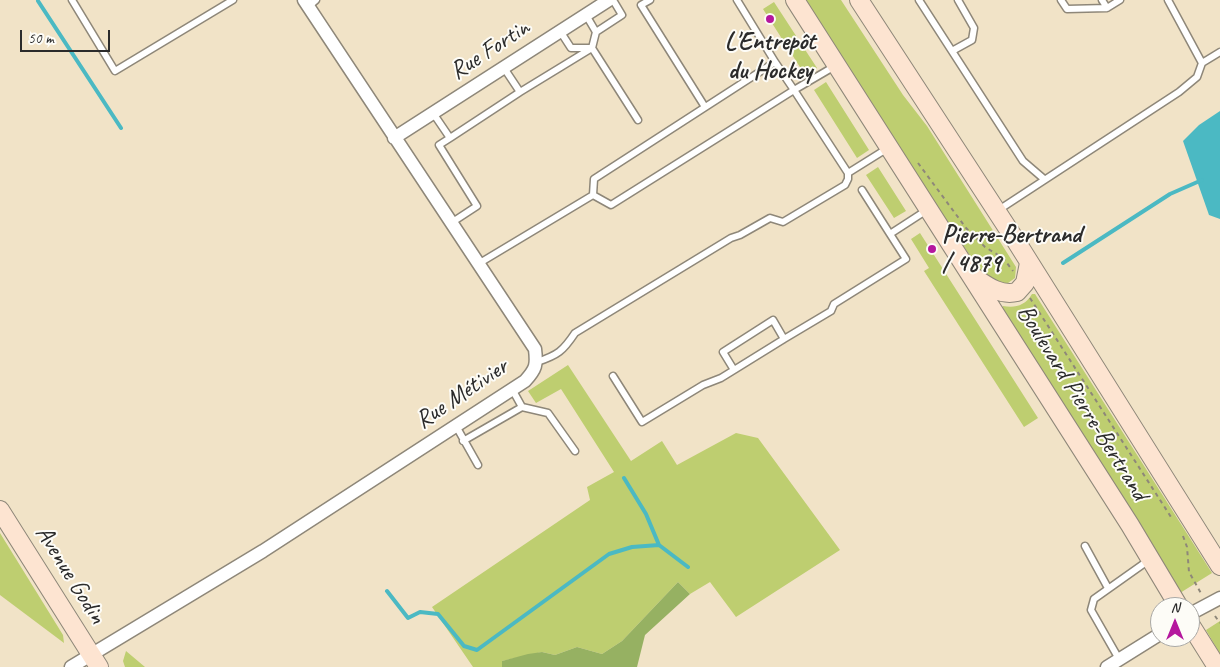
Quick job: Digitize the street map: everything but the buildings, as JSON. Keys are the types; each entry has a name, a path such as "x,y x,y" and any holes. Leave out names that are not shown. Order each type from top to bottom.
{"main road":[{"name":"Boulevard Pierre-Bertrand","path":"859,0 996,211 1220,566"},
{"name":"Boulevard Pierre-Bertrand","path":"800,4 1173,597"},
{"path":"971,276 991,288 1004,293 1017,292 1025,283 1029,263"},
{"name":"Avenue Godin","path":"0,510 95,661"},
{"path":"1200,641 1216,667"}],"street":[{"name":"Rue Fortin","path":"394,138 611,0"},
{"name":"Rue Métivier","path":"71,667 95,661 512,390 533,373 537,362 535,349 394,138 309,2"},
{"path":"1200,609 1220,598"},
{"path":"1107,667 1150,640"}],"lane":[{"path":"72,0 115,71 232,0"},
{"path":"451,223 478,206 438,145 592,48 596,32 622,15 611,0"},
{"path":"650,0 640,3 705,107"},
{"path":"537,362 556,355 576,333 731,238 770,218 783,222 845,185 848,173 775,62 738,0"},
{"path":"919,0 1023,161 1044,179"},
{"path":"952,51 972,40 974,28 958,0"},
{"path":"1061,0 1067,10 1107,8 1120,0"},
{"path":"1102,0 1107,8"},
{"path":"1168,0 1202,62"},
{"path":"586,15 596,32"},
{"path":"560,31 570,48 592,48"},
{"path":"592,48 638,120"},
{"path":"996,211 1179,92 1197,77 1202,62 1220,52"},
{"path":"593,195 594,179 775,62"},
{"path":"593,195 611,205 837,65"},
{"path":"504,68 520,92"},
{"path":"433,113 450,138"},
{"path":"848,173 889,147"},
{"path":"613,376 642,422 703,385 734,370 831,311 834,304 906,259 862,190"},
{"path":"478,264 593,195"},
{"path":"890,234 928,210"},
{"path":"734,370 723,352 773,320 784,339"},
{"path":"512,390 522,407"},
{"path":"463,441 522,407 548,413 575,451"},
{"path":"456,426 478,465"},
{"path":"1085,546 1108,588"},
{"path":"1119,659 1091,610 1094,599 1150,559"}],"path":[{"path":"916,162 966,228 984,247 1003,258 1016,277"},
{"path":"1029,298 1170,517"},
{"path":"1179,530 1187,547 1189,572 1200,591"},
{"path":"1214,615 1220,623"}],"green space":[{"path":"805,0 841,0 903,95 927,126 1016,267 1015,278 1008,283 997,286 987,282 959,239 945,225"},
{"path":"774,2 817,68 805,75 763,9"},
{"path":"826,82 869,150 857,158 814,90"},
{"path":"878,167 906,211 894,218 866,175"},
{"path":"920,233 1038,418 1024,427 924,271 929,268 911,239"},
{"path":"1032,294 1035,294 1212,573 1180,593 1001,309 1003,306 1012,307 1023,304"},
{"path":"568,365 631,461 662,441 677,465 736,433 758,438 840,550 736,617 710,582 690,594 678,582 622,641 602,654 577,647 555,655 542,652 502,661 502,667 473,667 432,607 590,500 587,487 614,472 561,389 536,403 528,391"},
{"path":"0,533 63,635 64,643 0,595"},
{"path":"678,582 690,594 645,635 637,667 502,667 502,661 528,654 542,652 555,655 577,647 602,654 622,641"},
{"path":"1220,621 1220,654 1206,630"},
{"path":"126,651 145,667 125,667 123,661"}],"water":[{"path":"1220,111 1220,219 1209,215 1183,141 1199,125"}],"waterway":[{"path":"38,1 121,128"},
{"path":"1063,263 1170,194 1202,180"},
{"path":"624,478 646,514 659,545"},
{"path":"387,591 408,618 420,612 438,614 464,646 477,650 609,554 632,547 659,545 688,567"}],"place":[{"name":"L'Entrepôt du Hockey","path":"770,19"},
{"name":"Pierre-Bertrand / 4879","path":"932,249"}]}
